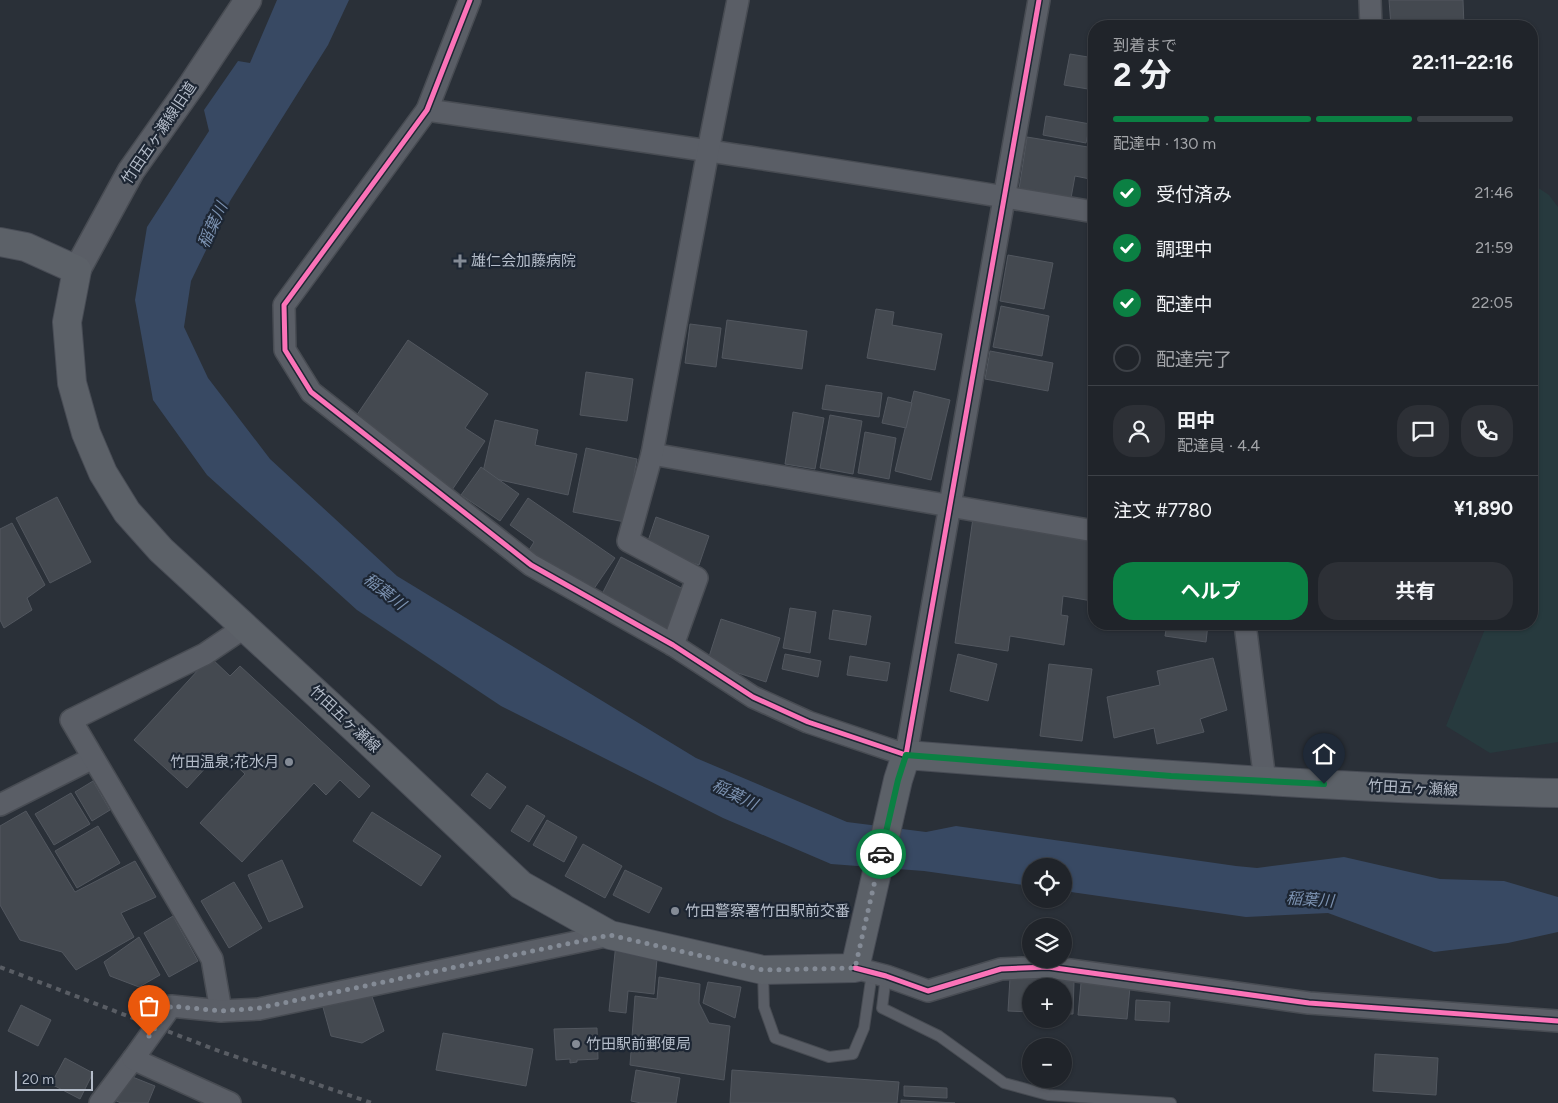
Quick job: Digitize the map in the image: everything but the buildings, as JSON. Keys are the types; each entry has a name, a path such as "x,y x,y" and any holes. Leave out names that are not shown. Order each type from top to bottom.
{"main road":[{"path":"0,242 26,247 77,270"},
{"name":"竹田五ヶ瀬線","path":"77,270 67,322 72,383 86,433 103,473 127,512 161,550 521,885 610,935 763,970 871,972"},
{"path":"871,972 865,923 898,780 906,755"},
{"name":"竹田五ヶ瀬線","path":"906,755 1265,782 1558,794"}],"street":[{"name":"竹田五ヶ瀬線旧道","path":"77,270 131,171 248,0"},
{"path":"470,0 427,110 284,305 285,350 311,392 530,565 673,645 754,697 808,722 906,755 1039,0"},
{"path":"673,645 697,578 628,541 652,454 738,0"},
{"path":"1370,0 1371,20"},
{"path":"427,110 1003,196 1088,211"},
{"path":"652,454 1088,530"},
{"path":"221,1011 212,958 71,720 205,654 245,627"},
{"path":"1246,630 1265,782"},
{"path":"0,805 93,758"},
{"path":"100,1103 171,1006 221,1011 259,1008 610,935"},
{"path":"871,972 928,991 1001,969 1048,967 1309,1003 1558,1021"},
{"path":"133,1059 230,1103"}],"lane":[{"path":"763,970 764,1007 775,1038 829,1057 853,1054 864,1028 871,972"},
{"path":"871,972 882,1008 939,1036 1004,1083 1048,1095 1171,1103"}],"green space":[{"path":"1538,188 1549,195 1558,207 1558,742 1490,753 1446,726 1485,630 1538,630"}],"water":[{"name":"稲葉川","path":"277,0 349,0 328,45 230,201 191,281 184,327 208,378 270,459 397,576 696,758 847,822 926,832 956,826 1257,868 1344,857 1440,879 1504,881 1558,897 1558,932 1508,943 1434,952 1328,913 1246,917 1072,892 1072,858 1022,858 1022,885 924,871 831,864 723,818 501,706 357,610 207,475 153,400 135,300 147,227 209,131 204,110 238,61 250,63"}],"railway":[{"path":"0,967 219,1051 372,1103"}],"cycle path":[{"path":"470,0 427,110 284,305 285,350 311,392 531,565 673,645 753,697 808,722 906,755 1039,0"},
{"path":"855,968 886,976 928,991 1001,969 1048,967 1309,1003 1558,1021"}],"way so far":[{"path":"149,1036 171,1006 221,1011 259,1008 610,935 763,970 855,968 881,854"}],"place":[{"name":"雄仁会加藤病院","path":"460,261"},
{"name":"竹田温泉;花水月","path":"289,762"},
{"name":"竹田警察署竹田駅前交番","path":"675,911"},
{"name":"竹田駅前郵便局","path":"576,1044"}],"route":[{"path":"881,854 898,780 906,755 1171,776 1324,784"}]}
